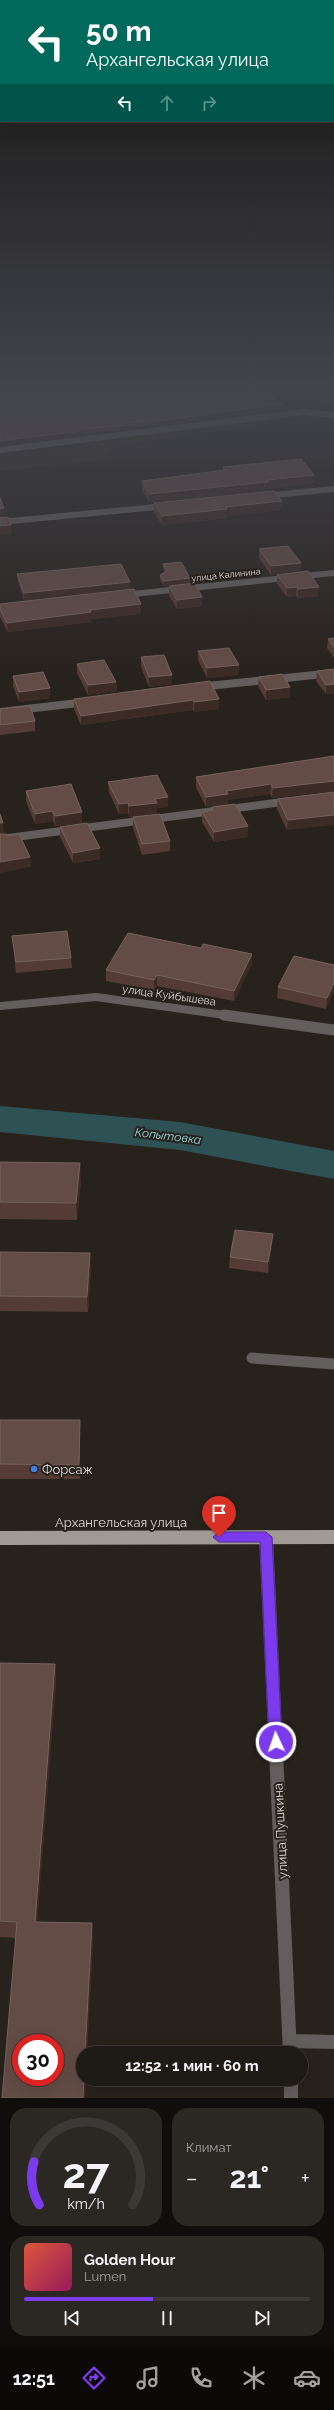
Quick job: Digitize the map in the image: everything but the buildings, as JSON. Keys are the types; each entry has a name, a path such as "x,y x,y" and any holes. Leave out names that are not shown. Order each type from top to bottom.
{"main road":[{"name":"Архангельская улица","path":"0,1538 334,1537"}],"street":[{"path":"256,497 334,489"},
{"path":"0,522 177,505"},
{"name":"улица Калинина","path":"114,596 334,573"},
{"path":"191,688 334,673"},
{"path":"0,712 93,701"},
{"path":"0,839 296,801"},
{"name":"улица Куйбышева","path":"0,1006 96,997 334,1030"},
{"path":"252,1358 334,1364"},
{"name":"улица Пушкина","path":"266,1537 290,2046"},
{"path":"299,2046 334,2042"},
{"path":"291,2086 291,2098"}],"waterway":[{"name":"Копытовка","path":"0,1119 180,1136 334,1165"}],"place":[{"name":"Форсаж","path":"34,1469"}],"route":[{"path":"219,1537 266,1537 276,1742"}]}
